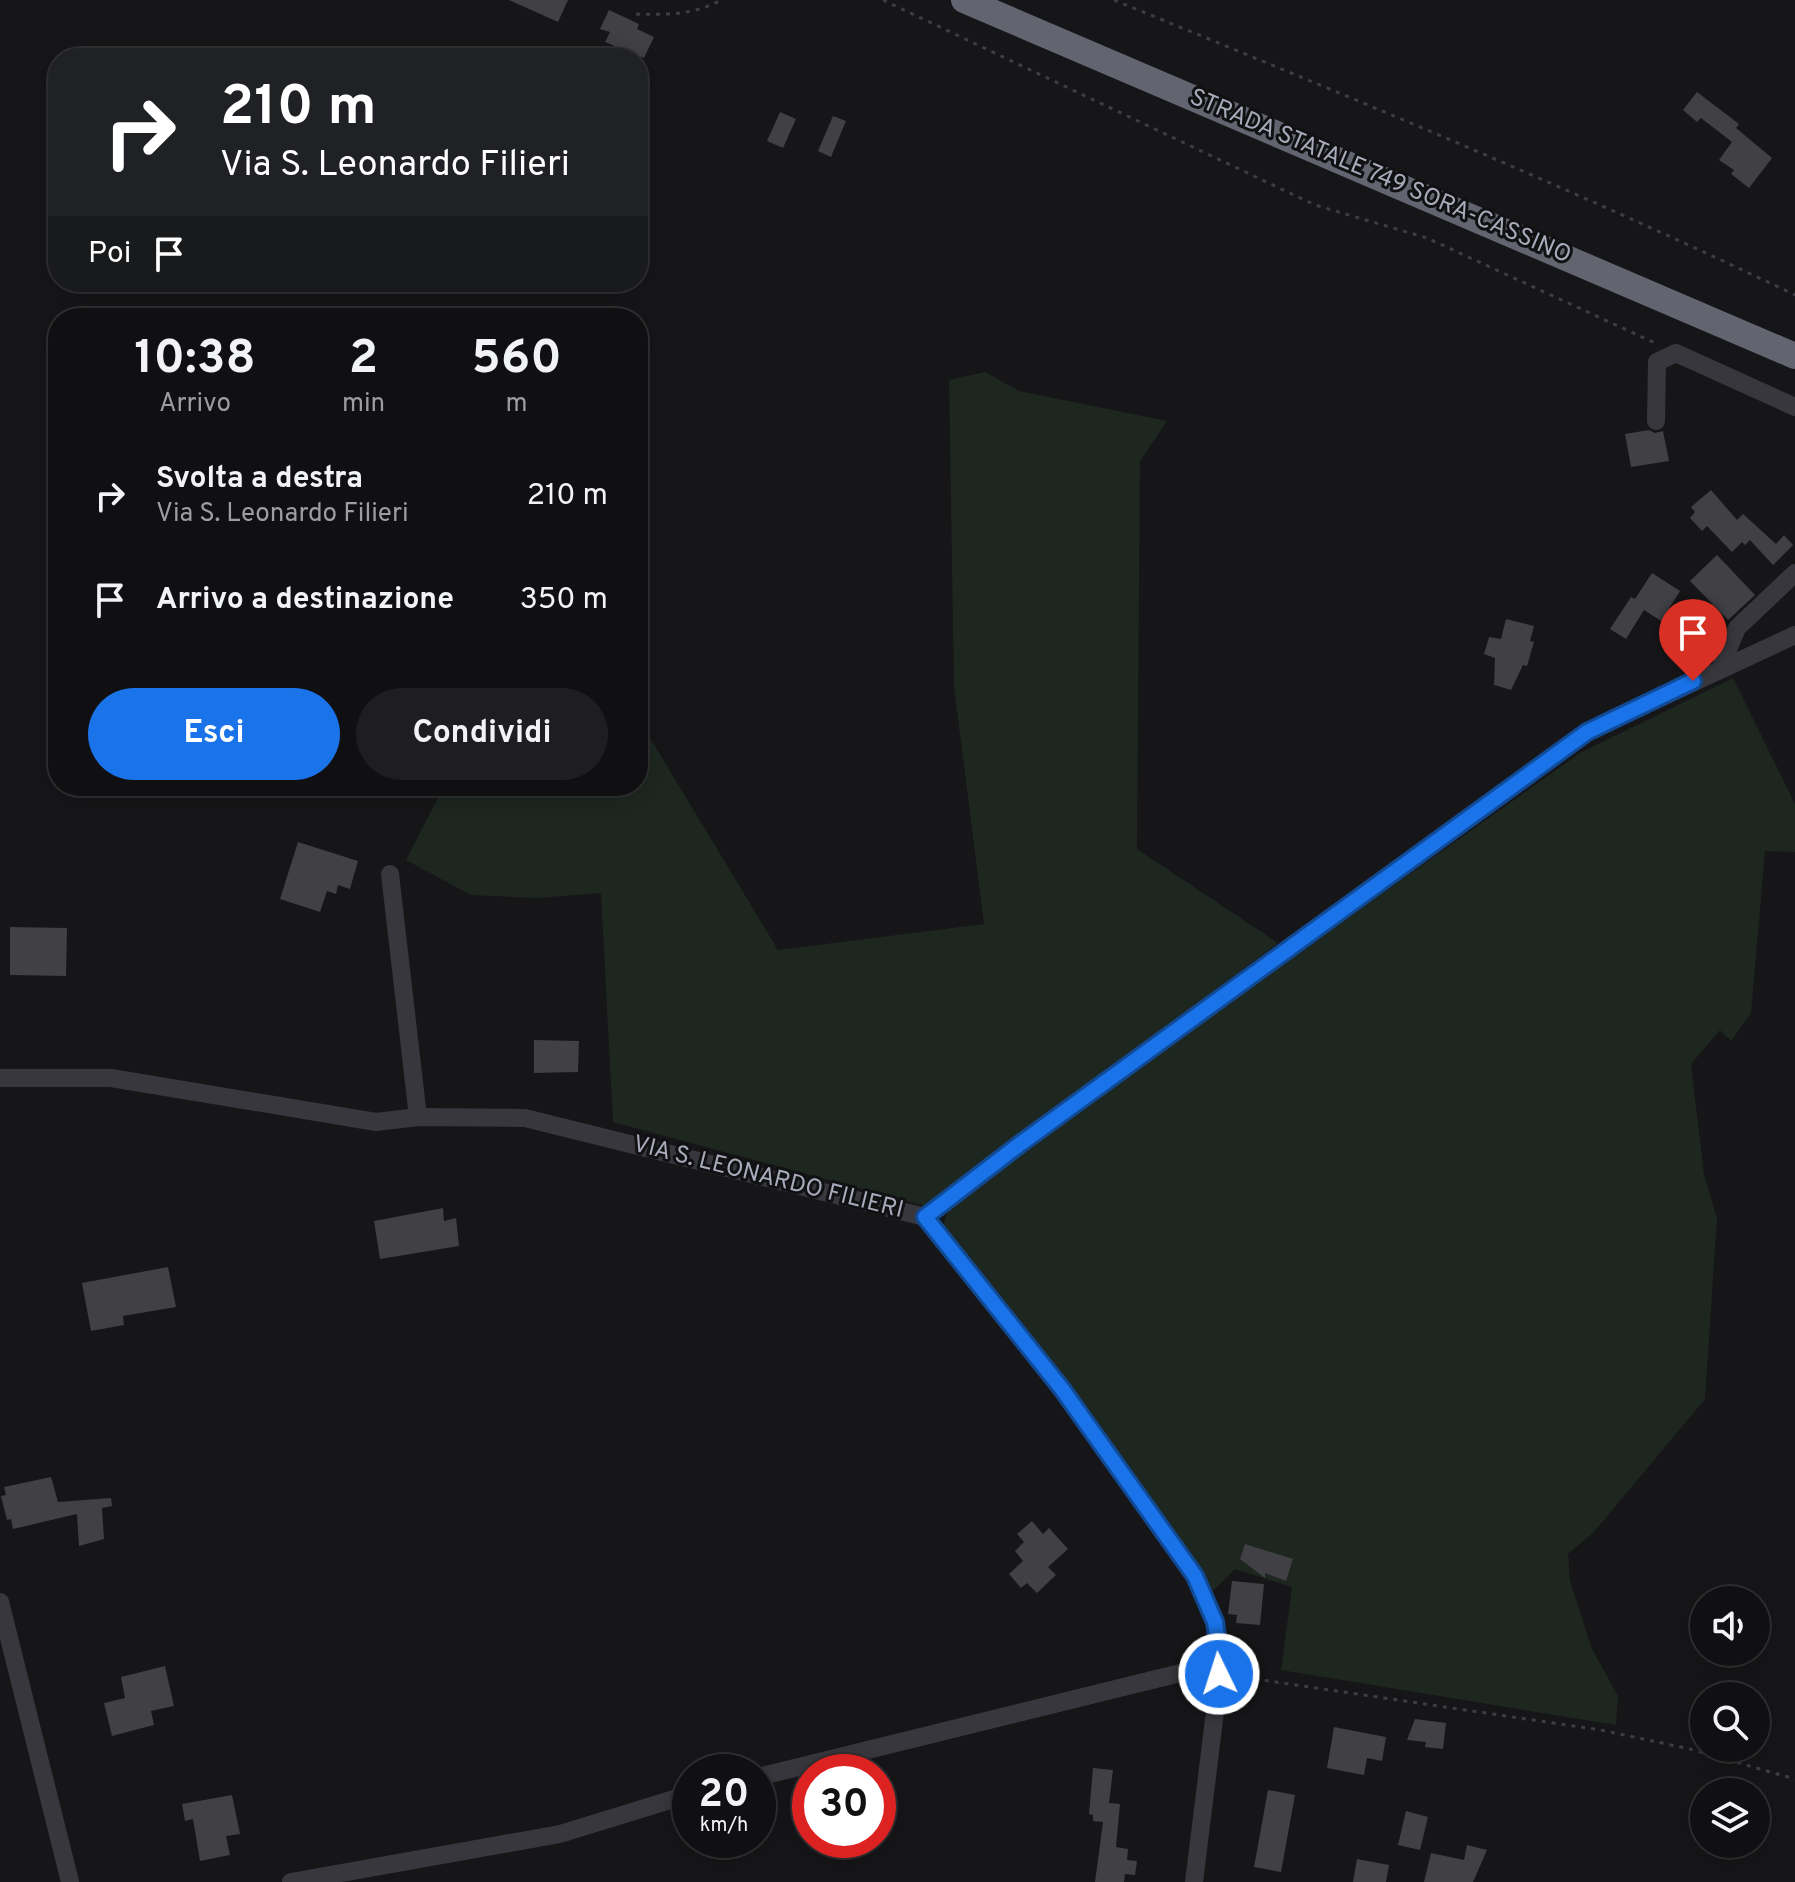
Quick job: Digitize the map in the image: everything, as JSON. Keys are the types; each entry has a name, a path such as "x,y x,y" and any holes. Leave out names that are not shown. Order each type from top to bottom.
{"highway":[{"name":"STRADA STATALE 749 SORA-CASSINO","path":"964,0 1795,356"}],"street":[{"path":"1656,421 1657,362 1676,353 1795,407"},
{"path":"1720,669 1737,628 1795,573"},
{"name":"VIA S. LEONARDO FILIERI","path":"0,1078 111,1078 376,1122 418,1117 525,1118 925,1217 1587,732 1795,635"},
{"path":"390,874 418,1117"},
{"path":"925,1217 1062,1389 1195,1576 1215,1622 1220,1668 1194,1882"},
{"path":"0,1602 70,1882"},
{"path":"776,1773 1220,1668"},
{"path":"291,1882 560,1834 672,1800"}],"path":[{"path":"636,14 693,12 721,0"},
{"path":"883,0 1315,205 1427,238 1676,353"},
{"path":"1114,0 1364,103 1718,258 1795,295"},
{"path":"1220,1668 1601,1730 1690,1749 1795,1779"}],"shaded area":[{"path":"985,372 1019,391 1167,421 1140,461 1137,849 1278,943 925,1206 613,1122 601,893 537,898 471,895 406,860 439,796 648,796 648,735 778,950 984,924 954,687 949,380"},
{"path":"1733,678 1795,804 1795,852 1765,851 1751,1013 1731,1041 1720,1030 1691,1064 1704,1175 1717,1218 1705,1399 1593,1533 1568,1554 1570,1581 1592,1649 1618,1696 1616,1725 1281,1670 1292,1587 1235,1569 1213,1591 1077,1398 951,1242 943,1225 950,1205 1053,1128 1580,753"}],"building":[{"path":"509,0 568,0 558,22"},
{"path":"609,10 639,24 637,29 654,37 648,50 620,48 605,42 610,32 600,29"},
{"path":"1697,92 1739,124 1736,128 1772,158 1749,188 1731,174 1734,170 1719,160 1732,142 1701,118 1697,122 1683,110"},
{"path":"780,112 796,119 783,148 767,141"},
{"path":"833,116 846,121 831,157 818,151"},
{"path":"1649,430 1655,433 1663,431 1669,461 1631,467 1625,434"},
{"path":"1711,490 1737,520 1743,514 1776,544 1784,535 1793,545 1773,565 1750,540 1745,545 1742,542 1732,552 1707,526 1702,531 1690,518 1695,512 1691,507"},
{"path":"1717,555 1755,595 1728,620 1690,581"},
{"path":"1652,573 1680,591 1661,621 1644,610 1626,639 1610,629"},
{"path":"1506,619 1534,626 1530,641 1534,642 1527,666 1523,665 1511,690 1494,685 1495,658 1484,654 1489,637 1501,639"},
{"path":"298,842 358,861 350,889 338,885 336,894 327,891 320,912 280,899"},
{"path":"10,927 67,928 66,976 10,975"},
{"path":"534,1040 579,1041 578,1072 534,1073"},
{"path":"443,1208 444,1221 456,1218 459,1246 380,1259 374,1221"},
{"path":"168,1267 176,1307 123,1316 124,1325 91,1331 82,1283"},
{"path":"51,1477 58,1502 111,1498 112,1506 102,1508 104,1539 79,1546 77,1514 13,1529 11,1519 7,1520 1,1496 6,1495 4,1487"},
{"path":"1032,1521 1043,1534 1049,1528 1068,1549 1048,1567 1056,1575 1037,1593 1027,1583 1021,1588 1009,1574 1023,1561 1015,1551 1024,1542 1017,1534"},
{"path":"1245,1544 1293,1559 1286,1581 1265,1573 1265,1578 1240,1559"},
{"path":"1232,1581 1264,1584 1260,1625 1236,1623 1237,1615 1228,1614"},
{"path":"165,1666 174,1706 151,1711 154,1725 112,1736 104,1703 125,1698 121,1677"},
{"path":"1415,1719 1446,1723 1443,1749 1425,1747 1426,1742 1407,1740"},
{"path":"1334,1727 1386,1737 1382,1761 1367,1758 1364,1775 1327,1768"},
{"path":"1093,1768 1113,1770 1109,1803 1120,1804 1116,1847 1128,1849 1127,1860 1137,1861 1135,1875 1125,1874 1124,1882 1095,1882 1103,1822 1093,1821 1093,1815 1089,1814"},
{"path":"1268,1790 1295,1795 1281,1872 1254,1867"},
{"path":"232,1795 240,1834 226,1836 230,1855 200,1861 193,1819 185,1821 182,1804"},
{"path":"1406,1811 1428,1817 1420,1850 1398,1845"},
{"path":"1467,1845 1487,1850 1473,1882 1424,1882 1431,1853 1464,1860"},
{"path":"1357,1859 1389,1865 1386,1882 1353,1882"}],"route":[{"path":"1219,1674 1221,1663 1215,1622 1195,1576 1062,1389 925,1217 1020,1144 1587,732 1693,681"}]}
